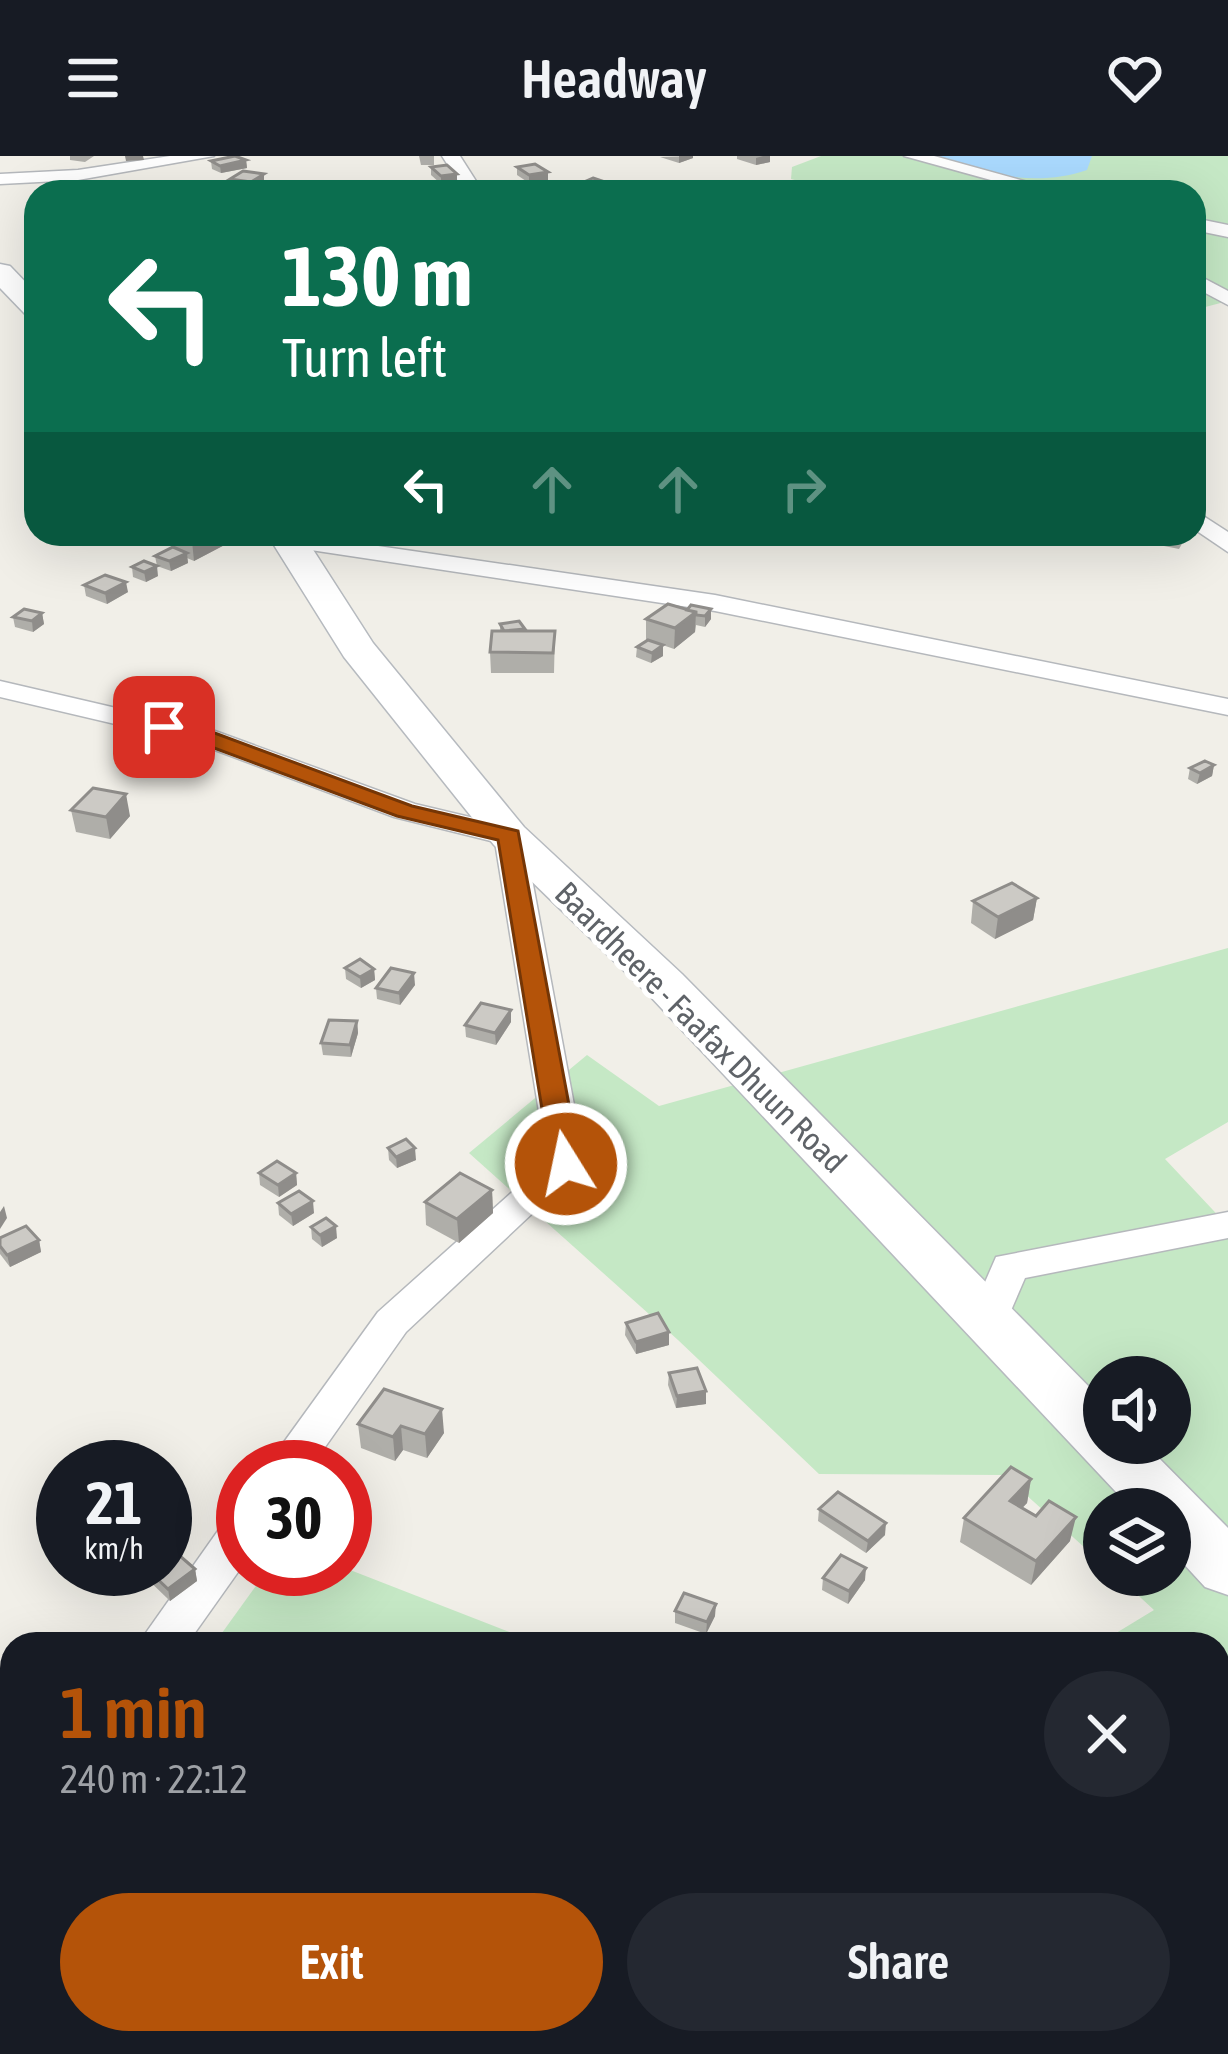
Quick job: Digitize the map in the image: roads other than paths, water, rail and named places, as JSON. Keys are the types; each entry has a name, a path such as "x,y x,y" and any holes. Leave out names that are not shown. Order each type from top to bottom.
{"main road":[{"path":"0,272 24,297"},
{"name":"Baardheere - Faafax Dhuun Road","path":"294,546 358,649 509,836 665,984 1083,1417"},
{"name":"Baardheere - Faafax Dhuun Road","path":"1128,1464 1228,1569"}],"street":[{"path":"0,179 78,175 205,156"},
{"path":"913,156 1008,180"},
{"path":"342,546 716,603 1228,707"},
{"path":"0,689 205,737 405,811 509,836 566,1164 392,1322 307,1440"},
{"path":"988,1319 1010,1267 1228,1225"},
{"path":"170,1632 216,1568"}],"water":[{"path":"915,156 1092,156 1087,170 1022,178"}]}
